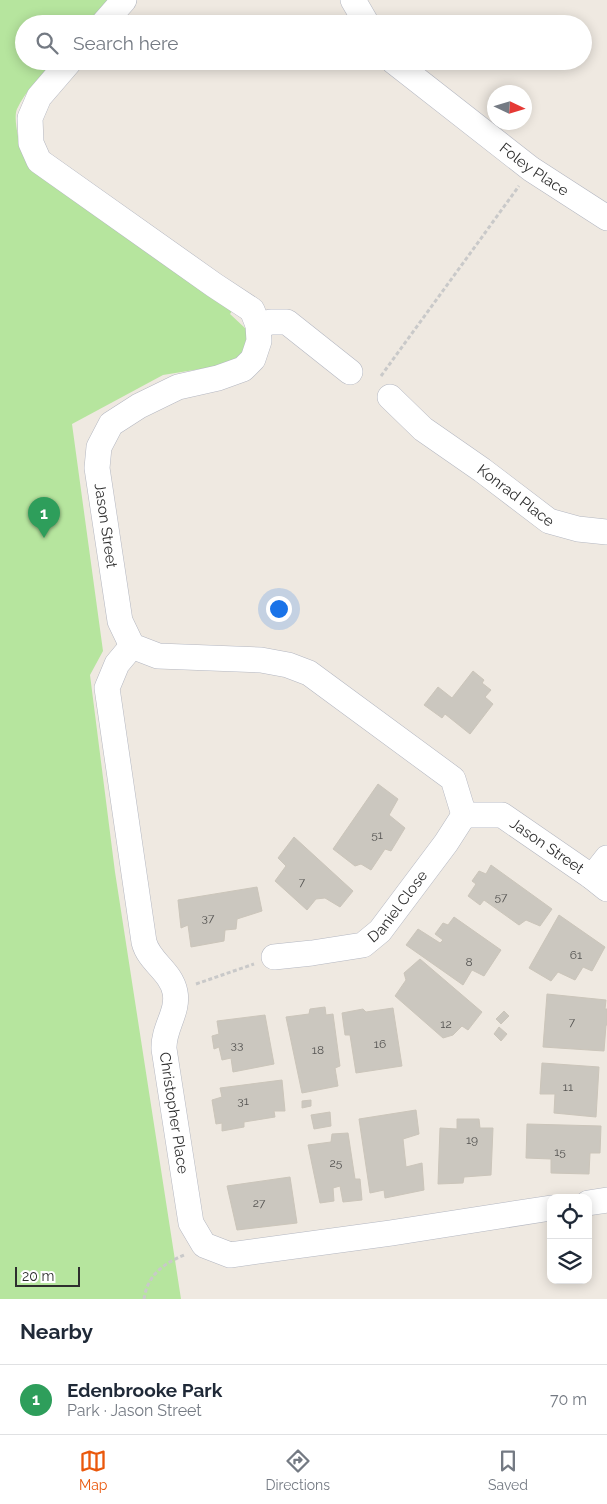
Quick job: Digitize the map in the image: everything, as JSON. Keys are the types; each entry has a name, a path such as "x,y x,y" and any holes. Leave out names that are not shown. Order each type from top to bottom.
{"street":[{"path":"111,15 124,0"},
{"path":"353,0 362,15"},
{"path":"62,70 39,97 30,118 31,143 39,161 252,310 258,325 271,322 287,322 350,372"},
{"name":"Foley Place","path":"404,70 531,169 607,218"},
{"name":"Jason Street","path":"132,646 120,621 97,468 99,447 111,424 139,406 178,387 218,378 244,369 253,359 259,341 258,325"},
{"name":"Konrad Place","path":"383,390 423,429 549,521 578,529 607,532"},
{"path":"175,992 170,978 145,946 106,688 117,664 132,646 158,656 261,660 288,665 309,673 453,779 464,815"},
{"name":"Jason Street","path":"464,815 502,816 602,875"},
{"name":"Daniel Close","path":"274,957 363,945 380,931 446,843 464,815"},
{"name":"Christopher Place","path":"175,992 175,1007 165,1032 164,1049 191,1223 204,1245"},
{"path":"592,1202 607,1200"},
{"path":"204,1245 230,1255 391,1233 547,1209"}],"path":[{"path":"383,390 531,169"},
{"path":"175,992 274,957"},
{"path":"144,1299 148,1283 156,1272 169,1262 197,1251 204,1245"}],"green space":[{"path":"0,0 109,0 95,15 15,15 15,70 46,70 20,102 17,109 16,124 22,152 234,308 230,314 246,329 248,345 242,357 225,365 163,375 72,424 103,651 90,675 115,872 181,1299 0,1299"}],"building":[{"path":"473,671 484,680 482,683 491,690 485,697 493,704 470,734 445,714 442,718 424,705 438,687 452,698"},
{"path":"378,784 398,799 389,815 405,828 391,851 385,849 371,870 361,864 355,866 333,849"},
{"path":"294,837 353,891 340,907 325,898 316,899 307,910 275,881 286,866 278,858"},
{"path":"491,865 552,909 540,926 526,920 519,925 484,900 480,905 468,896 476,884 472,881 479,871 486,874"},
{"path":"257,887 262,911 237,919 236,929 225,930 224,941 191,947 188,925 181,928 178,900"},
{"path":"559,915 605,947 592,971 583,967 575,980 558,972 551,981 529,968"},
{"path":"454,917 501,950 484,976 472,970 463,985 406,945 418,929 440,943 443,940 435,934 443,923 448,925"},
{"path":"420,959 482,1012 468,1030 462,1026 453,1035 443,1038 395,996 406,980 404,973"},
{"path":"547,994 606,1000 607,1025 604,1051 543,1047"},
{"path":"325,1007 326,1015 333,1014 340,1066 335,1068 338,1086 302,1093 286,1017 309,1014 310,1009"},
{"path":"393,1008 402,1066 356,1073 350,1035 345,1035 342,1013 363,1009 366,1012"},
{"path":"504,1011 509,1016 501,1024 496,1019"},
{"path":"265,1015 274,1064 233,1072 231,1058 222,1060 219,1047 214,1049 212,1036 219,1034 217,1021"},
{"path":"499,1027 507,1034 501,1041 494,1034"},
{"path":"542,1063 599,1067 596,1117 554,1113 555,1094 540,1094"},
{"path":"282,1080 285,1111 274,1111 275,1117 244,1122 244,1127 222,1131 222,1123 216,1124 212,1100 222,1097 220,1088"},
{"path":"311,1100 311,1106 302,1108 302,1101"},
{"path":"416,1110 419,1134 403,1139 406,1167 422,1163 424,1190 385,1198 384,1190 370,1193 359,1119"},
{"path":"330,1112 331,1126 314,1129 311,1115"},
{"path":"457,1119 479,1119 480,1128 493,1128 491,1175 464,1177 463,1183 438,1184 440,1128 457,1129"},
{"path":"527,1124 601,1126 600,1153 590,1153 589,1174 551,1173 551,1159 526,1158"},
{"path":"348,1133 355,1179 360,1179 362,1200 343,1202 340,1186 333,1188 334,1201 320,1203 308,1145 331,1142 332,1134"},
{"path":"290,1177 297,1223 237,1230 227,1186"}],"place":[{"name":"Edenbrooke Park","path":"44,538"}]}
